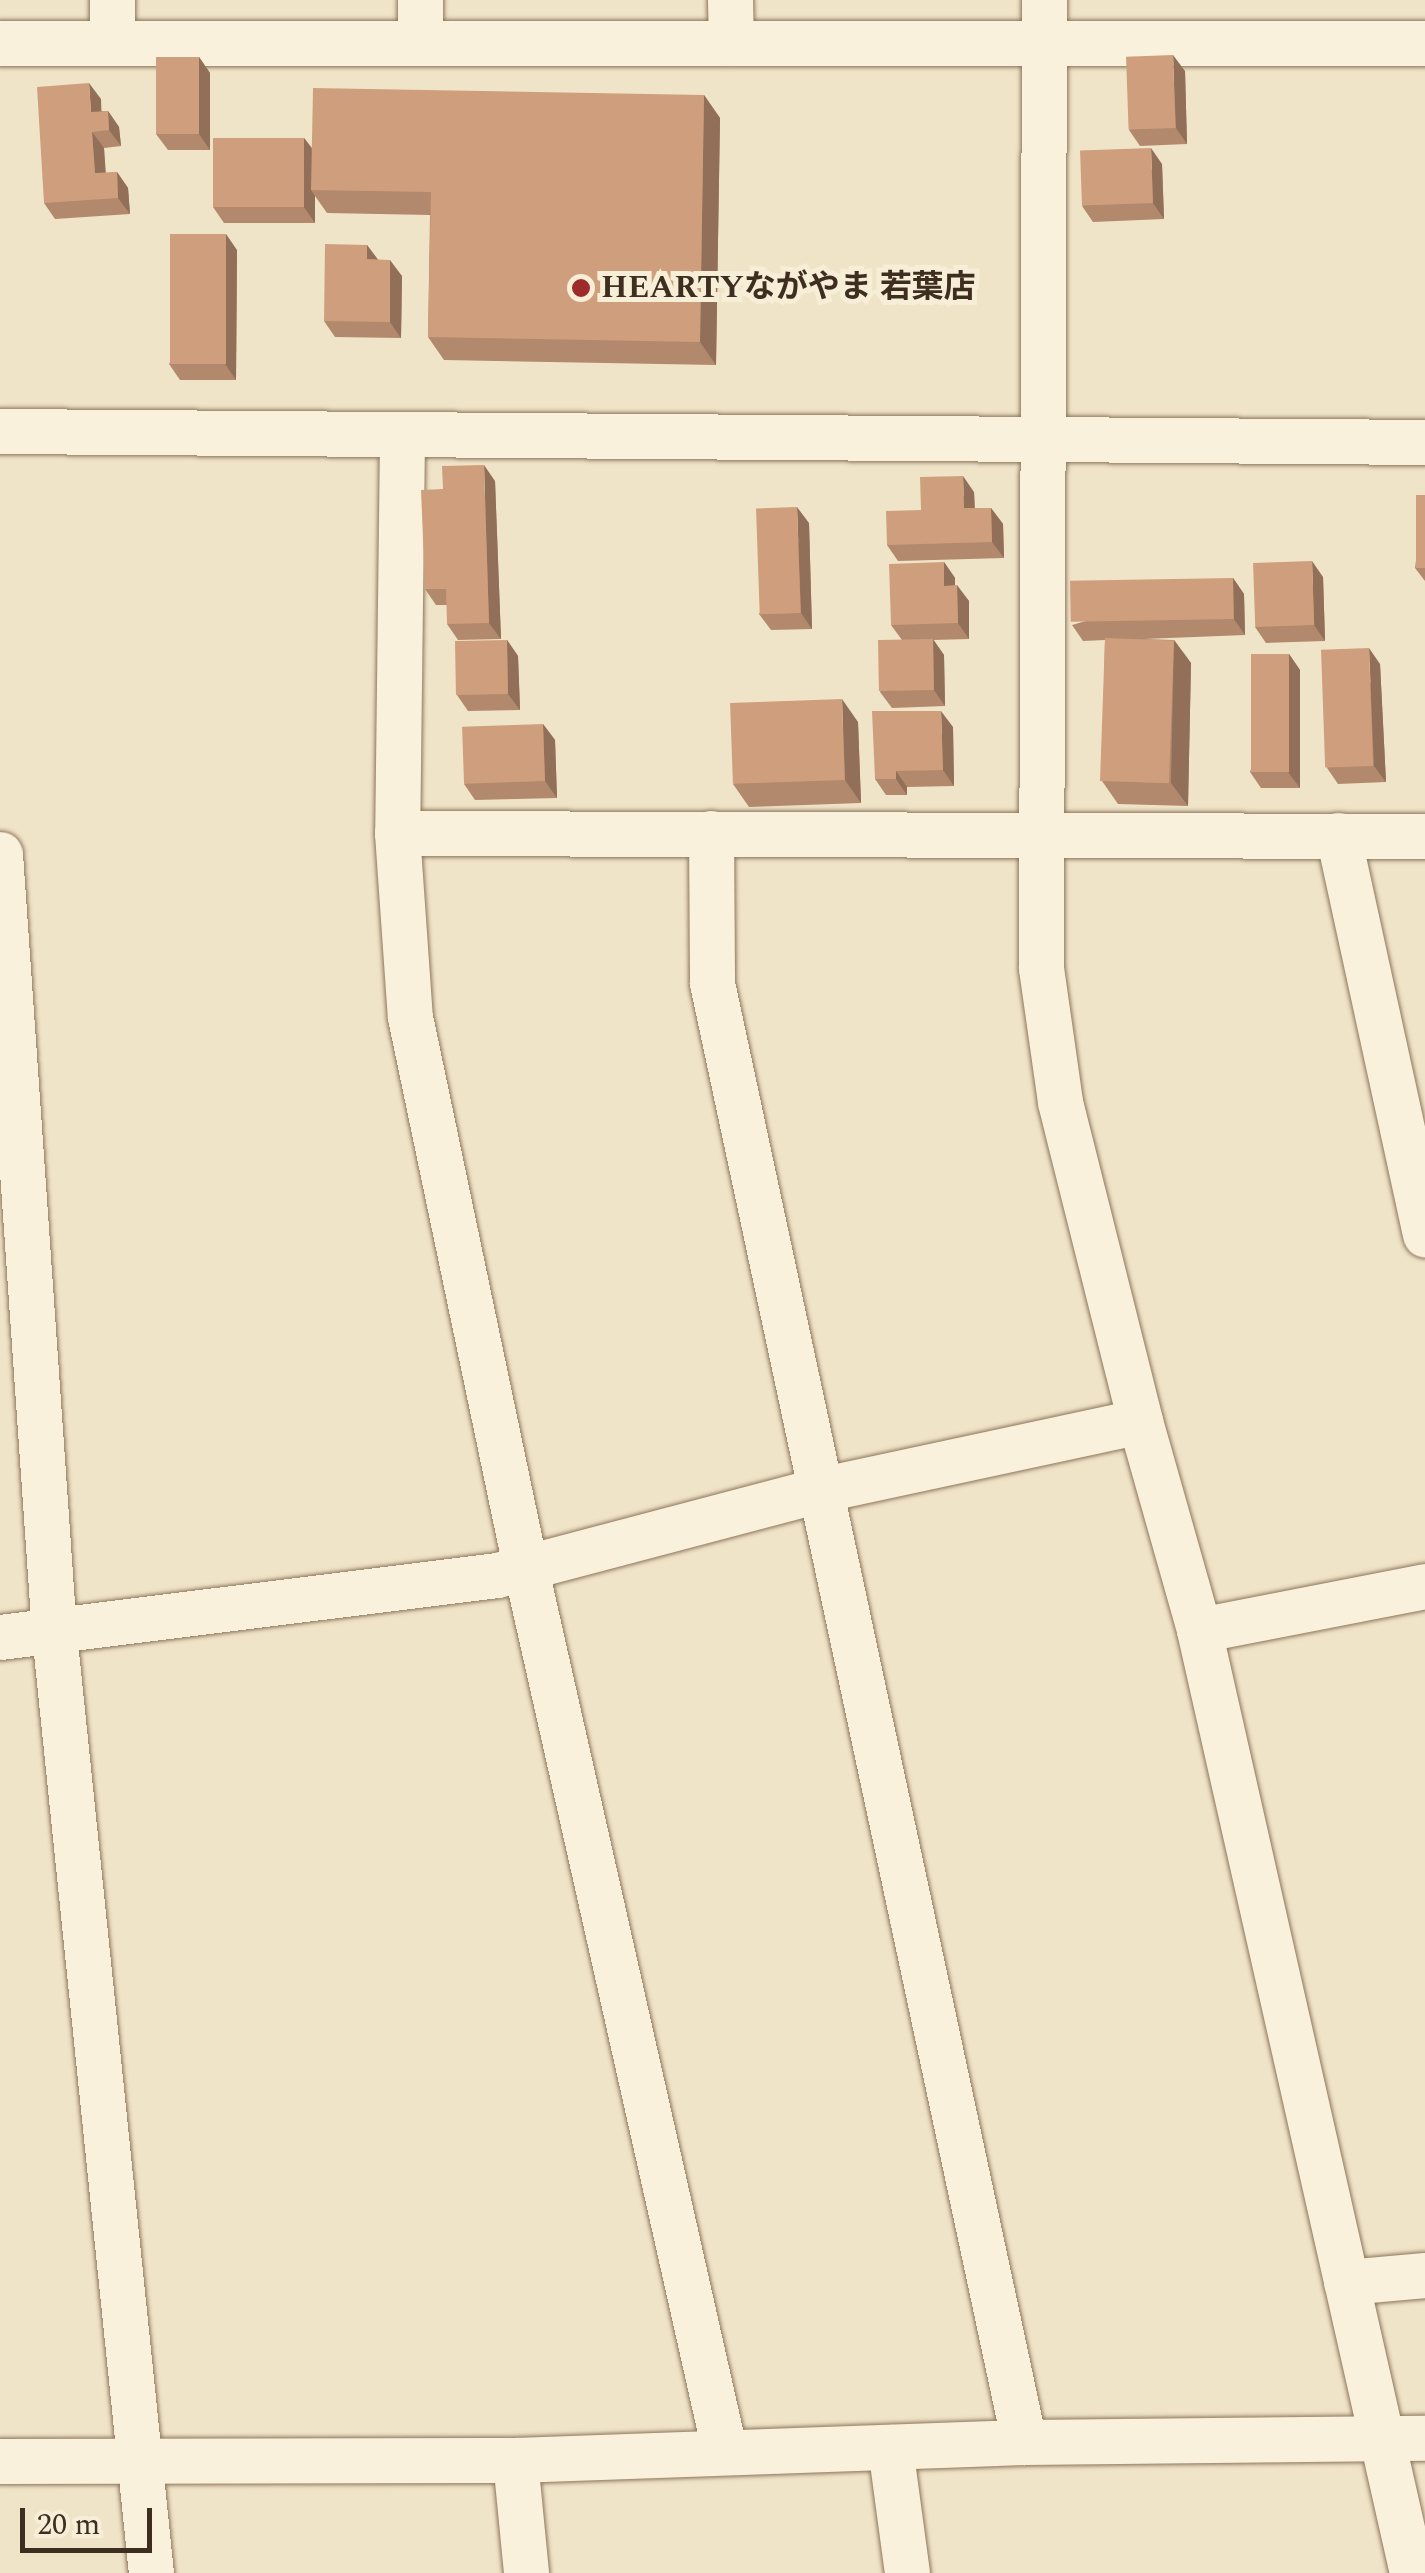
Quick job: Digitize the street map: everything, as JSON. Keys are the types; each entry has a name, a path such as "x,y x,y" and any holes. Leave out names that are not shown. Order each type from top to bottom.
{"street":[{"path":"1044,0 1039,838 1041,968 1060,1102 1140,1421 1199,1630 1346,2282 1404,2439 1412,2573"},
{"path":"0,43 112,22 420,20 730,21 1044,46 1425,44"},
{"path":"0,431 402,438 1425,442"},
{"path":"402,438 397,834 410,1017 526,1566 724,2450"},
{"path":"712,833 712,983 1024,2442"},
{"path":"397,834 1425,836"},
{"path":"1338,836 1425,1234"},
{"path":"0,854 54,1633 151,2573"},
{"path":"0,1637 478,1577 820,1490 1140,1421"},
{"path":"1199,1630 1425,1586"},
{"path":"1346,2282 1425,2275"},
{"path":"0,2460 515,2460 1024,2442 1404,2439"},
{"path":"890,2447 907,2573"},
{"path":"515,2460 526,2573"}],"building":[{"path":"1173,55 1176,128 1129,130 1126,57"},
{"path":"156,57 199,57 199,134 156,134"},
{"path":"89,83 91,112 108,111 109,130 92,132 95,173 117,172 118,198 44,203 37,87"},
{"name":"HEARTYながやま 若葉店","path":"313,88 704,95 700,342 428,337 431,192 311,190"},
{"path":"213,138 304,138 304,207 213,207"},
{"path":"1151,148 1153,203 1082,205 1080,150"},
{"path":"170,234 226,234 226,364 170,364"},
{"path":"325,244 367,245 367,259 390,260 390,322 324,321"},
{"path":"484,465 489,623 447,624 446,589 425,589 421,490 443,489 442,466"},
{"path":"963,476 964,508 991,508 992,542 887,545 886,511 921,510 920,477"},
{"path":"1416,495 1425,495 1425,568 1416,568"},
{"path":"797,507 801,613 760,614 756,508"},
{"path":"1312,561 1314,625 1255,627 1253,563"},
{"path":"944,562 944,586 957,585 958,623 891,625 889,564"},
{"path":"1233,578 1234,619 1071,622 1070,581"},
{"path":"1105,638 1174,640 1169,783 1100,781"},
{"path":"933,639 934,690 879,691 878,640"},
{"path":"507,640 508,694 456,695 455,641"},
{"path":"1369,648 1373,766 1325,768 1321,650"},
{"path":"1251,654 1289,654 1289,772 1251,772"},
{"path":"842,699 845,780 733,784 730,703"},
{"path":"872,711 941,711 943,770 896,771 896,779 875,779"},
{"path":"543,724 545,781 464,784 462,727"}],"place":[{"name":"HEARTYながやま 若葉店","path":"581,288"}]}
